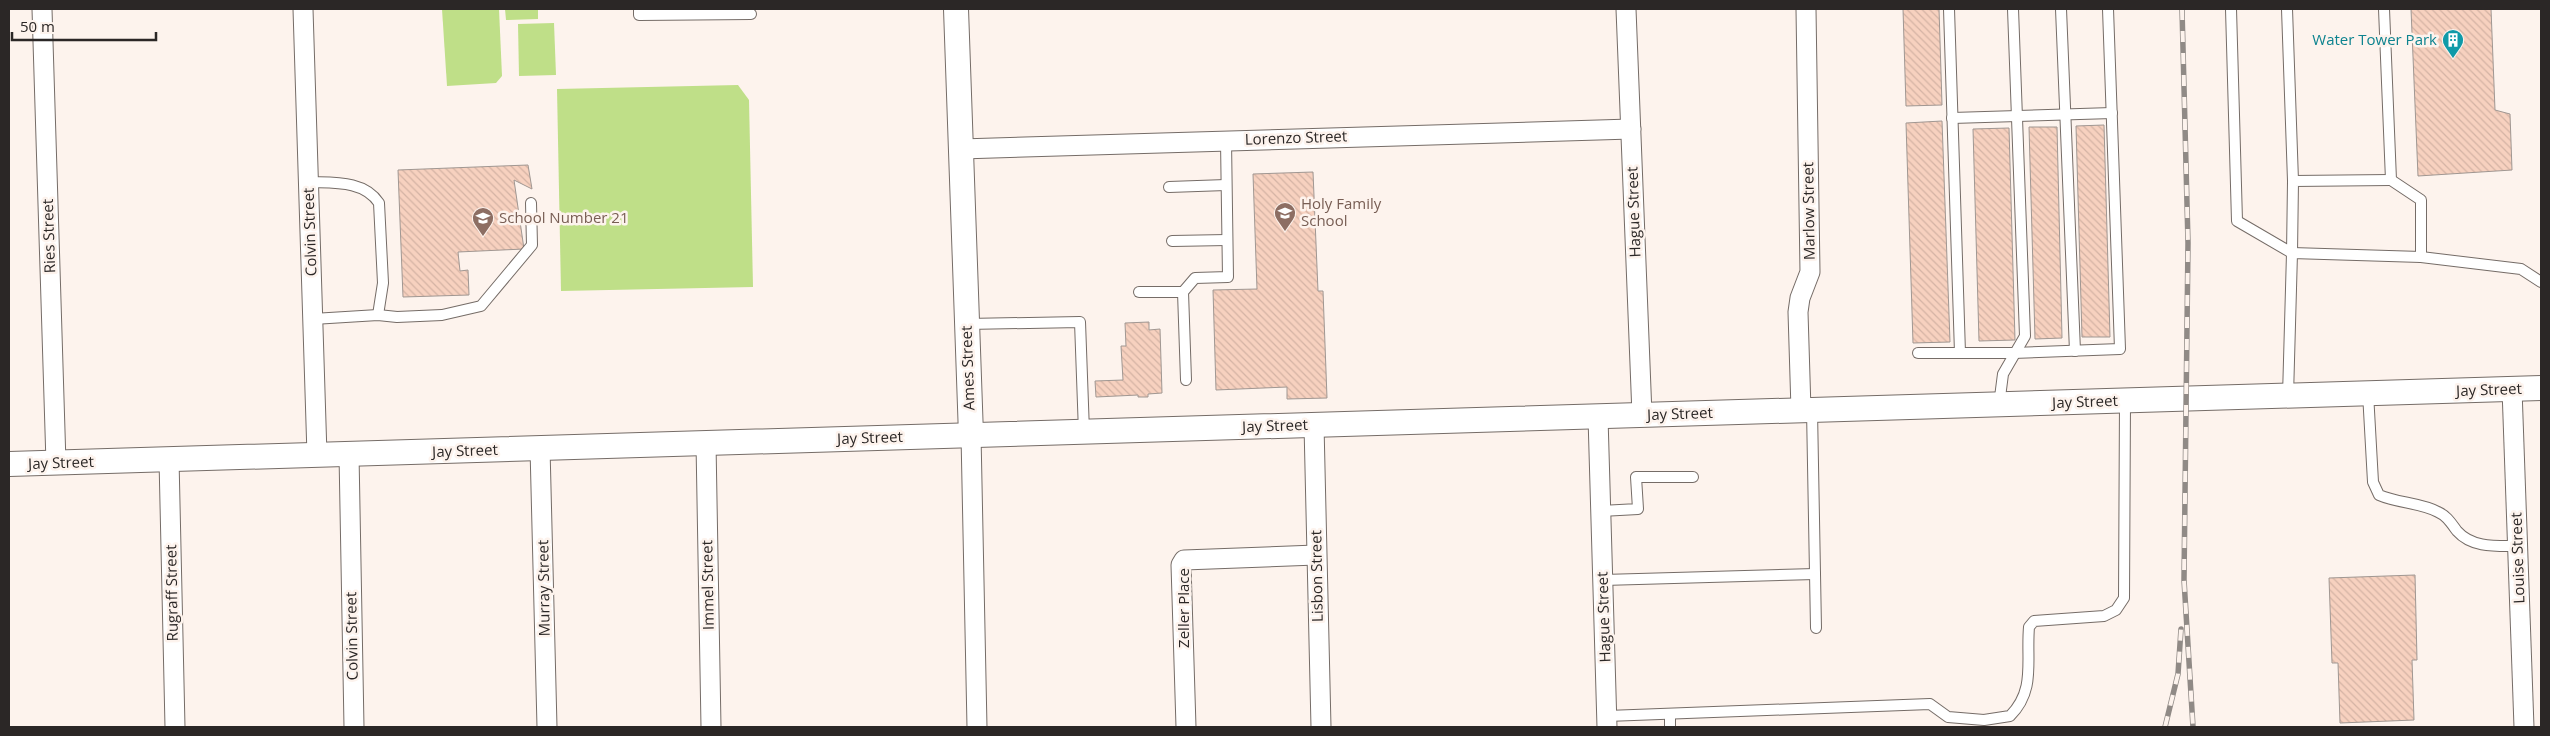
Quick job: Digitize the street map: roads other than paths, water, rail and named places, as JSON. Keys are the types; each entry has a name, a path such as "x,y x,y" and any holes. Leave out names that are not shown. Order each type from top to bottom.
{"street":[{"name":"Ries Street","path":"42,9 56,463"},
{"name":"Colvin Street","path":"303,9 317,455"},
{"name":"Ames Street","path":"956,9 971,435 977,727"},
{"name":"Hague Street","path":"1626,9 1642,415"},
{"name":"Marlow Street","path":"1806,9 1810,272 1800,298 1798,312 1806,410"},
{"name":"Lorenzo Street","path":"961,148 1631,129"},
{"name":"Jay Street","path":"9,464 1806,410 1998,406 2541,388"},
{"name":"Louise Street","path":"2512,389 2524,727"},
{"name":"Hague Street","path":"1598,417 1607,722"},
{"name":"Lisbon Street","path":"1314,425 1321,727"},
{"name":"Immel Street","path":"706,443 711,727"},
{"name":"Murray Street","path":"540,448 547,727"},
{"name":"Colvin Street","path":"349,454 354,727"},
{"name":"Rugraff Street","path":"169,460 176,727"},
{"name":"Zeller Place","path":"1186,727 1181,565 1184,560 1316,555"}],"lane":[{"path":"639,9 639,15 751,14"},
{"path":"1949,9 1960,353"},
{"path":"1998,406 2003,374 2025,336 2016,116 2014,9"},
{"path":"2061,9 2075,351"},
{"path":"1918,353 2014,354 2120,349 2108,9"},
{"path":"2231,9 2237,221 2292,253 2421,257 2521,269 2541,282"},
{"path":"2287,9 2293,181 2288,396"},
{"path":"2384,9 2391,180"},
{"path":"1952,118 2112,113"},
{"path":"1186,380 1183,292 1194,278 1228,278 1226,140"},
{"path":"2293,181 2391,180 2421,200 2421,257"},
{"path":"309,182 350,185 374,195 379,203 383,283 378,314"},
{"path":"1169,187 1226,185"},
{"path":"313,319 378,314 397,317 442,314 481,306 532,245 531,203"},
{"path":"1172,241 1227,240"},
{"path":"1139,292 1183,292"},
{"path":"967,324 1080,322 1084,432"},
{"path":"2368,393 2373,482 2379,495 2393,501 2437,511 2450,520 2457,531 2470,542 2494,546 2518,546"},
{"path":"1607,722 1670,714 1930,704 1948,718 1984,720 2010,716 2020,706 2024,697 2028,680 2029,627 2034,621 2104,616 2116,610 2124,598 2125,401"},
{"path":"1806,410 1816,628"},
{"path":"1601,511 1638,509 1636,477 1693,477"},
{"path":"1603,580 1815,574"},
{"path":"1670,714 1670,727"}],"railway":[{"path":"2182,9 2188,243 2184,580 2193,727"},
{"path":"2165,727 2178,674 2181,629"}],"place":[{"name":"Water Tower Park","path":"2453,59"},
{"name":"Holy Family School","path":"1285,232"},
{"name":"School Number 21","path":"483,237"}]}
